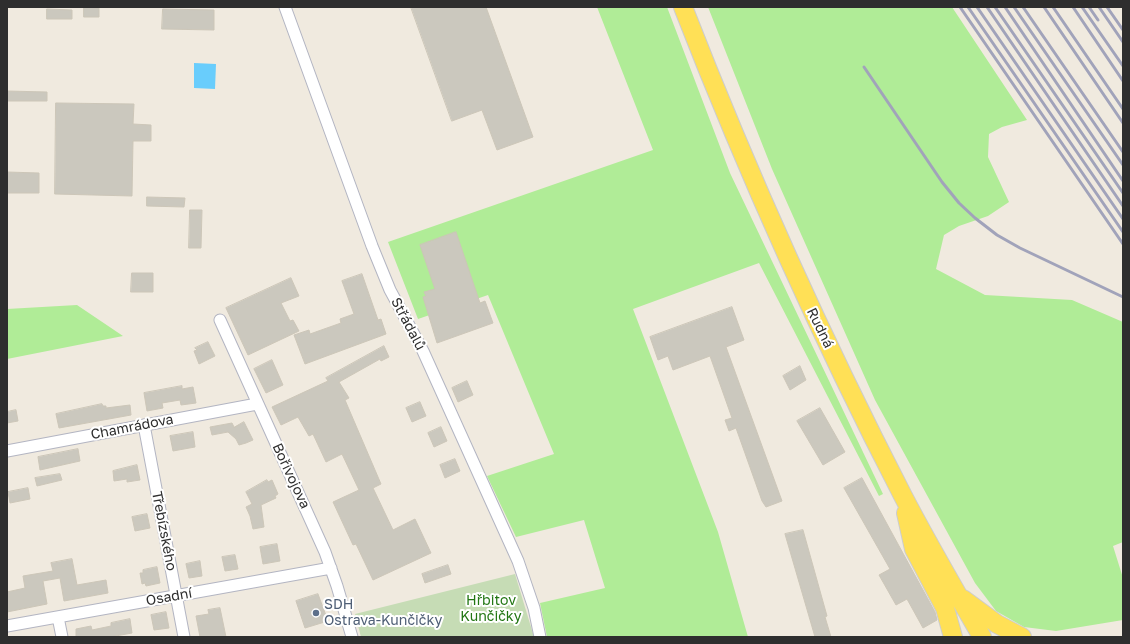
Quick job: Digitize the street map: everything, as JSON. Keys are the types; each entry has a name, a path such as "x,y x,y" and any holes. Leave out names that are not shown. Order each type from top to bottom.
{"main road":[{"name":"Rudná","path":"683,7 729,125 813,314 903,496 982,637"},
{"path":"903,496 914,549 945,608 953,637"},
{"path":"959,596 997,624 1022,637"}],"street":[{"name":"Střádalů","path":"285,7 372,246 390,290 423,351 518,560 534,608 540,637"},
{"name":"Bořivojova","path":"220,320 257,404 309,514 331,568 352,637"},
{"name":"Chamrádova","path":"7,451 257,404"},
{"name":"Třebízského","path":"144,425 184,637"},
{"name":"Osadní","path":"7,626 331,568"},
{"path":"58,617 62,637"}],"green space":[{"path":"597,7 667,7 730,173 883,494 879,496 759,263 633,309 718,532 748,637 547,637 540,603 605,588 584,520 516,537 487,476 554,454 488,295 418,319 388,242 653,150"},
{"path":"708,7 952,7 1027,120 1002,127 989,134 988,157 1009,202 988,216 959,226 944,235 936,269 985,295 1072,300 1123,322 1123,542 1113,546 1123,578 1123,620 1056,631 1024,627 996,611 975,583 875,400 772,169"},
{"path":"77,305 123,336 7,359 7,309"},
{"name":"Hřbitov Kunčičky","path":"515,574 534,637 361,637 355,614"}],"water":[{"path":"194,63 216,64 215,89 194,88"}],"building":[{"path":"84,7 99,8 99,17 84,17"},
{"path":"411,7 486,7 533,137 497,150 482,110 452,121"},
{"path":"47,9 72,10 72,19 47,19"},
{"path":"163,9 214,10 214,30 162,29"},
{"path":"7,91 47,92 47,101 7,101"},
{"path":"56,103 134,104 133,124 151,125 151,141 133,141 132,196 55,194"},
{"path":"7,172 39,173 39,193 7,193"},
{"path":"147,197 185,198 184,207 147,206"},
{"path":"190,210 202,210 201,248 189,248"},
{"path":"456,232 480,303 485,301 493,323 437,343 423,297 426,296 424,292 435,289 420,245"},
{"path":"132,273 153,273 153,292 131,292"},
{"path":"362,274 378,320 381,319 386,334 305,364 294,335 309,330 310,334 341,323 340,319 354,314 342,281"},
{"path":"291,278 299,296 281,303 290,321 293,320 299,331 248,355 226,308"},
{"path":"732,307 744,340 726,347 782,501 766,507 762,501 736,428 729,431 725,420 732,418 710,356 673,370 668,356 658,360 650,337"},
{"path":"208,342 215,356 199,364 194,351 197,350 195,348"},
{"path":"384,346 389,357 381,361 380,359 339,382 349,398 345,400 381,484 373,488 393,530 415,519 431,553 373,580 356,544 353,545 333,502 359,490 342,454 326,462 313,434 309,436 298,417 281,425 272,407 328,381 326,378"},
{"path":"272,360 283,385 266,393 254,369"},
{"path":"800,366 806,380 790,390 783,376"},
{"path":"467,381 473,395 458,402 452,388"},
{"path":"182,386 182,389 193,387 196,403 181,405 180,400 162,403 163,408 147,411 144,393"},
{"path":"420,402 426,416 412,422 406,408"},
{"path":"102,404 103,406 106,406 106,408 130,405 131,415 59,428 56,414"},
{"path":"820,408 845,452 823,465 797,421"},
{"path":"16,410 18,421 7,423 7,412"},
{"path":"244,422 253,440 246,443 239,445 236,439 228,432 212,435 210,427 232,423 234,427"},
{"path":"441,427 447,441 434,447 428,433"},
{"path":"193,432 195,447 173,451 170,436"},
{"path":"78,449 80,461 40,470 38,457"},
{"path":"455,459 460,471 445,478 440,465"},
{"path":"137,465 140,480 127,482 127,479 114,481 113,471"},
{"path":"60,474 62,480 37,486 35,478"},
{"path":"862,478 935,612 937,620 923,628 907,599 896,605 879,575 890,569 844,488"},
{"path":"267,480 268,482 272,480 278,494 275,496 276,498 261,505 264,527 253,529 246,507 252,504 246,492"},
{"path":"28,488 30,499 10,503 8,492"},
{"path":"147,514 150,528 135,531 132,517"},
{"path":"803,530 827,616 825,617 831,637 815,637 785,534"},
{"path":"277,544 280,561 263,564 260,547"},
{"path":"235,555 238,569 225,571 222,557"},
{"path":"72,559 77,585 106,580 108,593 64,601 60,578 43,581 47,604 7,612 7,592 25,588 23,576 53,571 51,563"},
{"path":"200,561 202,576 189,578 186,564"},
{"path":"448,565 451,574 425,583 422,574"},
{"path":"157,567 160,583 146,586 145,583 142,584 140,573 143,573 143,570"},
{"path":"318,594 328,621 305,628 296,601"},
{"path":"220,608 226,637 200,637 196,616 209,614 208,610"},
{"path":"166,612 169,628 154,630 151,615"},
{"path":"130,619 132,633 110,637 76,637 76,629 91,626 92,630 111,626 111,623"}],"railway":[{"path":"960,7 1123,244"},
{"path":"968,7 1123,232"},
{"path":"977,7 1123,219"},
{"path":"987,7 1123,206"},
{"path":"995,7 1123,193"},
{"path":"1005,7 1123,181"},
{"path":"1014,7 1123,165"},
{"path":"1023,7 1123,152"},
{"path":"1044,7 1123,123"},
{"path":"1053,7 1123,109"},
{"path":"1073,7 1123,81"},
{"path":"1082,7 1123,66"},
{"path":"1089,7 1098,20"},
{"path":"1099,7 1123,42"},
{"path":"1107,7 1123,30"},
{"path":"864,67 942,182 959,203 975,218 997,235 1020,248 1123,297"}],"place":[{"name":"SDH Ostrava-Kunčičky","path":"316,613"}]}
